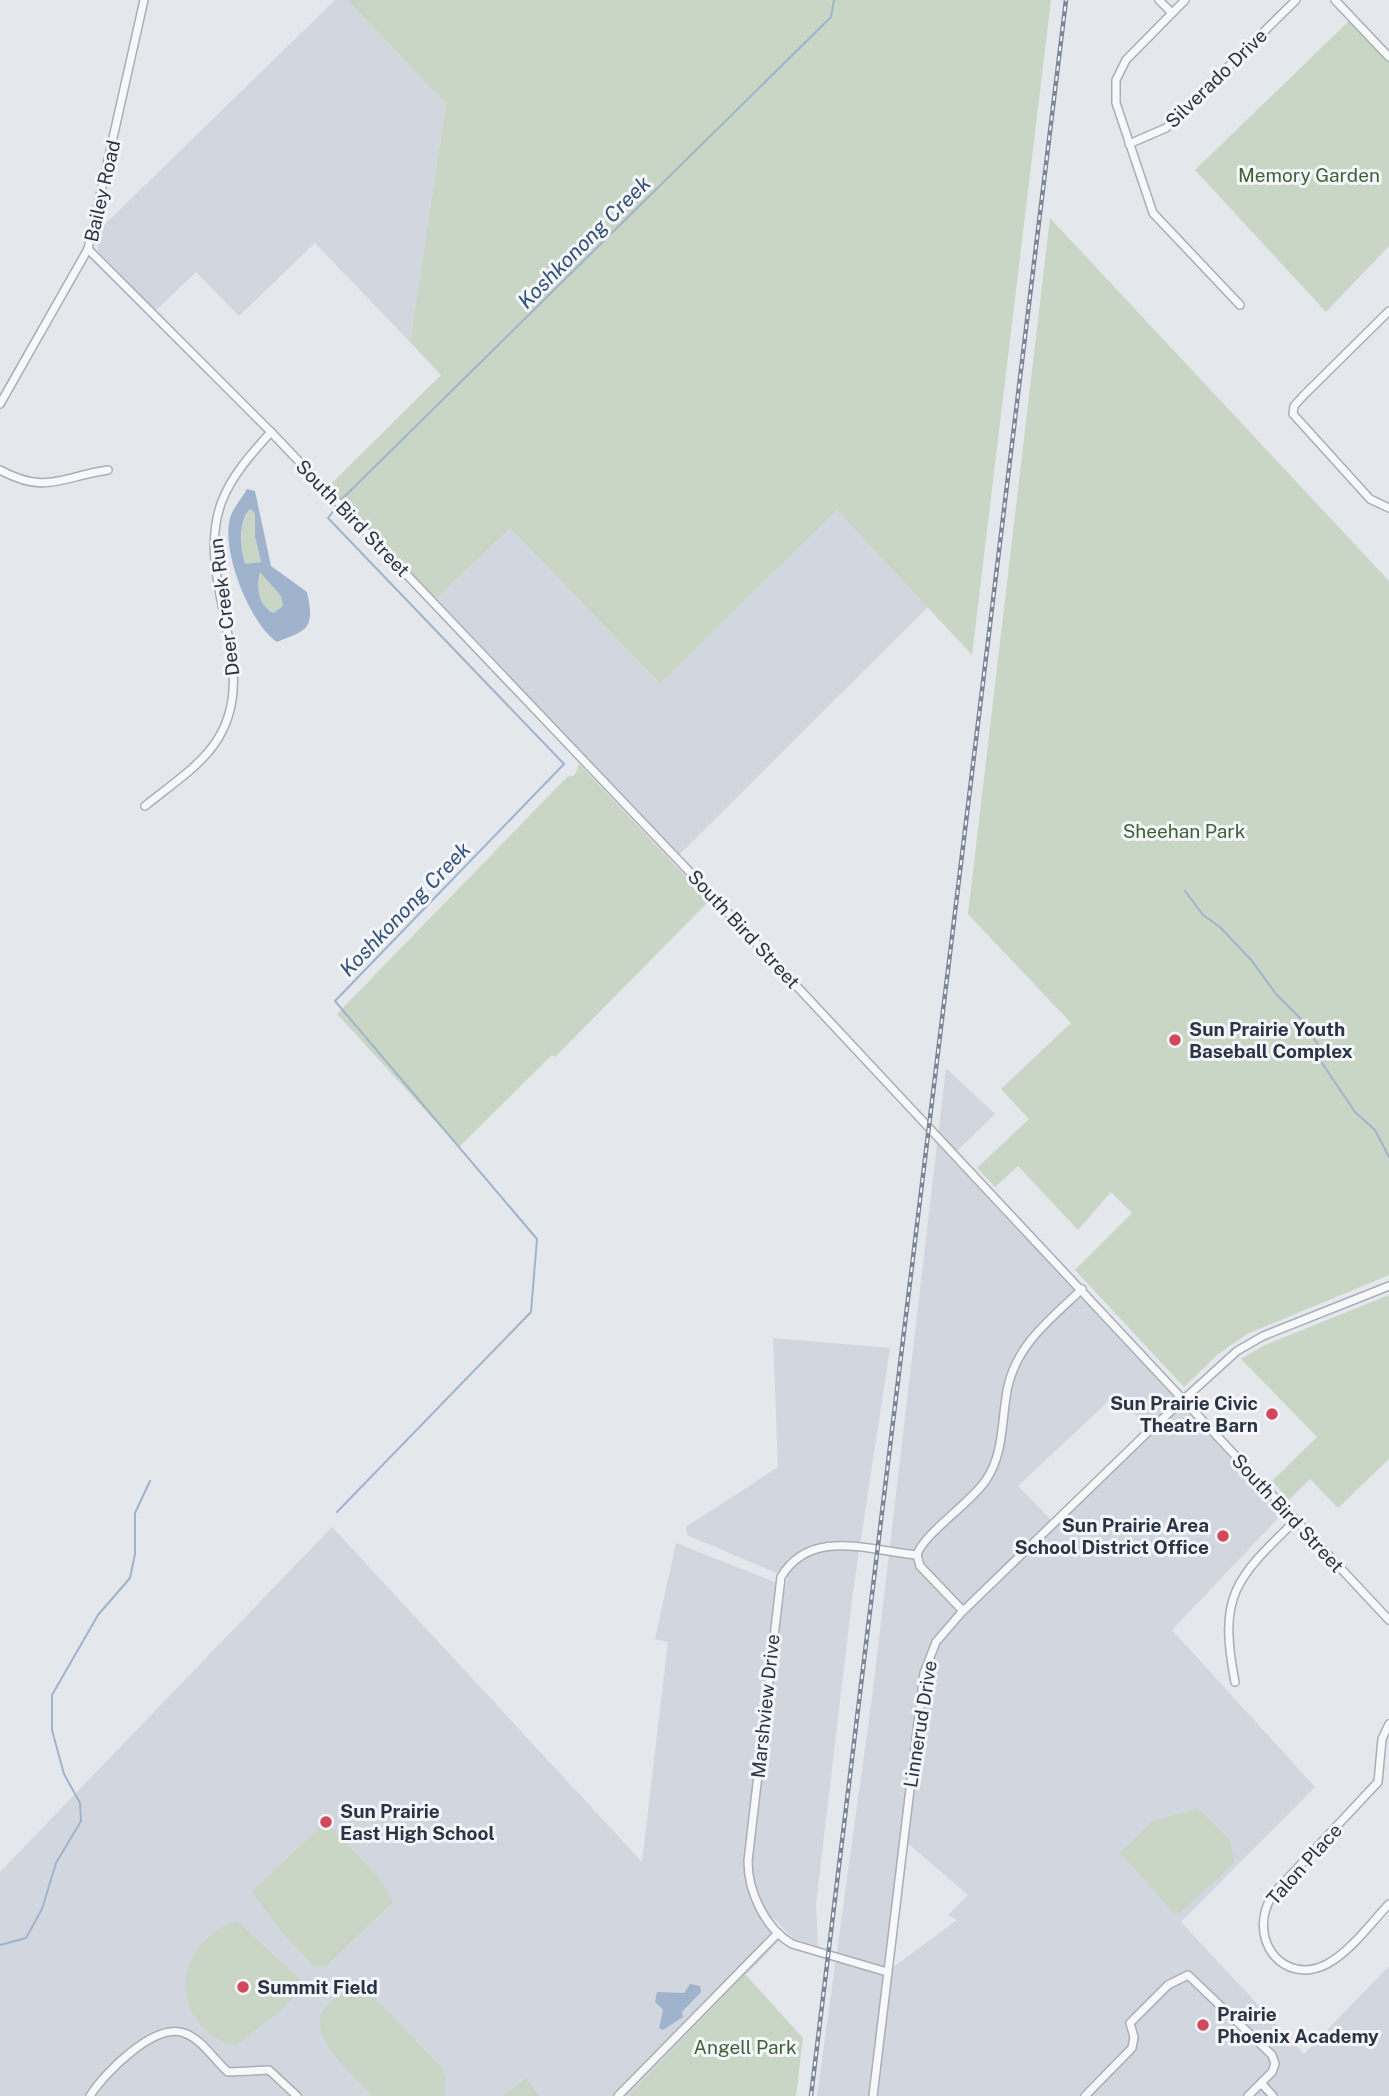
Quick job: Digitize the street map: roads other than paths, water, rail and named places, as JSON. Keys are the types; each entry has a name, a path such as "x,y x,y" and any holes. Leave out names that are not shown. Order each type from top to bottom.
{"street":[{"name":"Bailey Road","path":"0,404 89,249 144,0"},
{"path":"1159,0 1172,13"},
{"path":"1185,0 1125,60 1116,80 1116,103 1157,219 1240,305"},
{"name":"Silverado Drive","path":"1129,144 1166,128 1296,0"},
{"path":"1335,0 1389,57"},
{"name":"South Bird Street","path":"89,249 271,432 1082,1289 1389,1620"},
{"path":"1389,311 1304,395 1294,410 1298,422 1370,499 1389,508"},
{"name":"Deer Creek Run","path":"145,806 214,745 229,715 234,696 233,671 214,552 215,523 233,480 271,432"},
{"path":"0,470 24,482 37,484 108,470"},
{"name":"Linnerud Drive","path":"873,2096 924,1673 936,1642 963,1611 1220,1365 1250,1343 1389,1286"},
{"path":"963,1611 920,1566 917,1555 925,1543 986,1481 1000,1448 1007,1390 1017,1360 1035,1334 1082,1289"},
{"path":"1235,1682 1228,1645 1234,1594 1248,1569 1296,1520"},
{"name":"Marshview Drive","path":"778,1933 752,1891 748,1861 781,1577 797,1557 820,1546 839,1545 917,1555"},
{"name":"Talon Place","path":"1389,1724 1382,1740 1378,1782 1273,1894 1265,1907 1261,1930 1266,1944 1280,1961 1303,1969 1315,1968 1335,1959 1389,1904"},
{"path":"618,2096 778,1933 792,1944 887,1972"},
{"path":"1085,2096 1132,2048 1134,2037 1130,2023 1168,1985 1188,1975 1272,2055 1275,2064 1248,2096"},
{"path":"90,2096 122,2059 172,2031 187,2034 228,2072 268,2070 297,2096"},
{"path":"1261,2083 1273,2096"}],"water":[{"path":"247,489 255,491 271,566 307,592 310,614 307,626 277,642 267,633 247,603 230,548 230,518","holes":["250,509 255,513 255,537 261,562 245,564 241,535 243,520","260,572 281,596 283,606 273,613 264,605 259,595"]},
{"path":"690,1984 700,1986 701,1992 682,2012 683,2017 663,2030 659,2028 663,2010 655,2002 657,1992 684,1993"}],"waterway":[{"name":"Koshkonong Creek","path":"343,498 831,17 834,0"},
{"name":"Koshkonong Creek","path":"335,509 328,518 564,764 335,1001 537,1239 531,1312 337,1512"},
{"path":"1185,891 1203,915 1220,927 1252,961 1276,994 1302,1020 1317,1043 1320,1060 1355,1112 1375,1130 1389,1157"},
{"path":"0,1945 26,1938 42,1909 56,1863 81,1821 80,1803 64,1774 52,1730 52,1695 98,1615 130,1578 135,1554 135,1513 150,1481"}],"railway":[{"path":"811,2096 1066,0"}],"place":[{"name":"Sun Prairie Youth Baseball Complex","path":"1175,1040"},
{"name":"Sun Prairie Civic Theatre Barn","path":"1272,1414"},
{"name":"Sun Prairie Area School District Office","path":"1223,1536"},
{"name":"Sun Prairie East High School","path":"326,1822"},
{"name":"Summit Field","path":"243,1987"},
{"name":"Prairie Phoenix Academy","path":"1203,2025"}],"park label":[{"name":"Memory Garden","path":"1309,175"},
{"name":"Sheehan Park","path":"1184,831"},
{"name":"Angell Park","path":"745,2047"}]}
